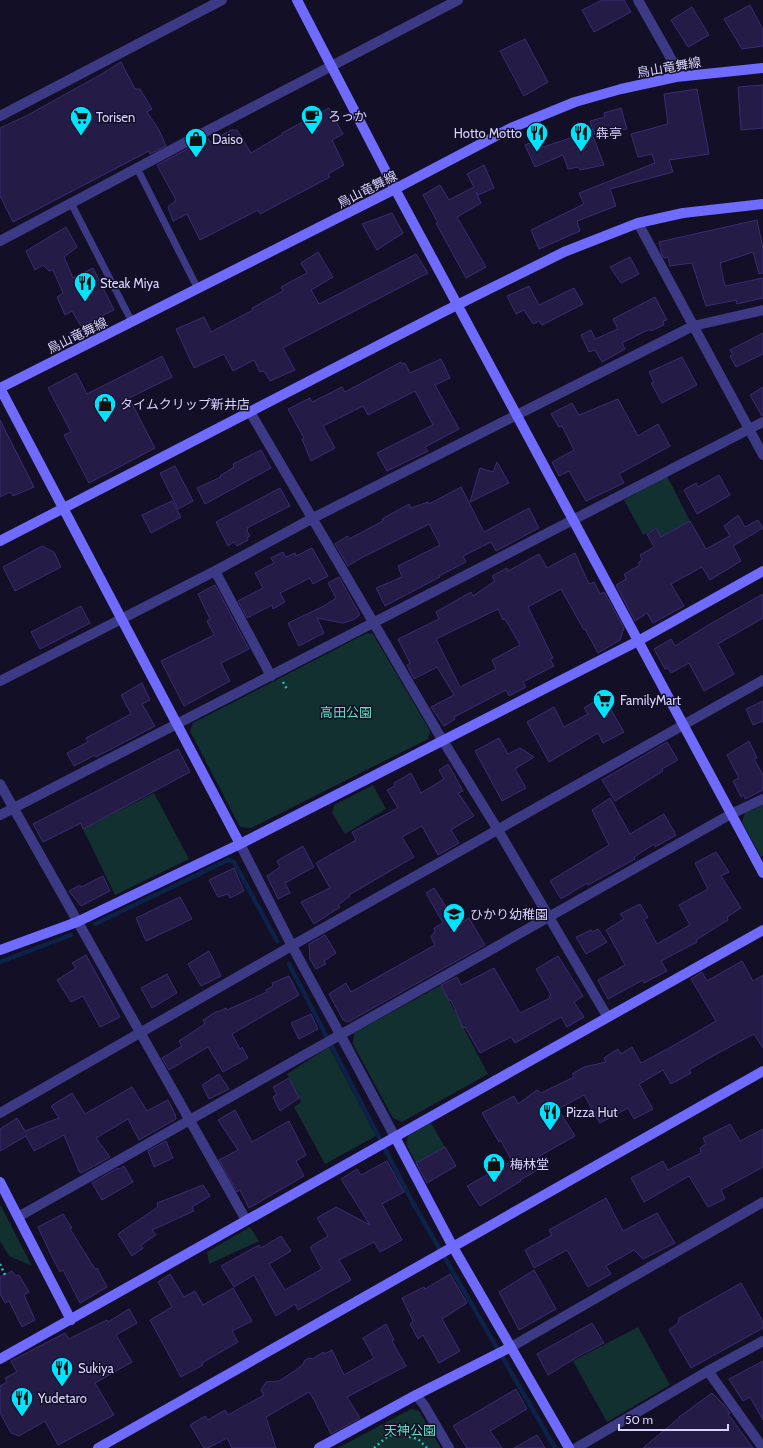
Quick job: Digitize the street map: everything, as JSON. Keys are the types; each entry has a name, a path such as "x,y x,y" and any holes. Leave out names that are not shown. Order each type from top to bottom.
{"street":[{"path":"0,116 222,0"},
{"path":"297,0 395,189 763,873"},
{"path":"0,241 458,0"},
{"path":"638,0 670,57 676,77"},
{"name":"鳥山竜舞線","path":"0,388 395,189 511,128 575,102 621,89 676,77 763,68"},
{"path":"0,541 564,252 638,223 683,213 763,204"},
{"path":"638,223 692,326 763,455"},
{"path":"0,681 215,571 313,518 692,326 763,310"},
{"path":"0,388 240,844 292,946 453,1248 569,1448"},
{"path":"250,412 443,741 498,830 607,1016"},
{"path":"0,815 763,422"},
{"path":"215,571 271,676"},
{"path":"0,950 77,922 240,844 638,641 763,571"},
{"path":"0,1113 763,680"},
{"path":"0,784 246,1220"},
{"path":"18,1217 191,1121 731,814 763,799"},
{"path":"0,1359 607,1016 763,930"},
{"path":"98,1448 763,1071"},
{"path":"0,1182 3,1196 18,1217 71,1320"},
{"path":"319,1448 416,1395 511,1347 763,1202"},
{"path":"576,1448 708,1371 763,1341"},
{"path":"708,1371 762,1446"},
{"path":"416,1395 424,1405 449,1448"}],"lane":[{"path":"137,168 198,289"},
{"path":"71,203 132,322"}],"path":[{"path":"0,1264 5,1275"},
{"path":"374,1448 388,1436 396,1434 418,1439 428,1448"}],"green space":[{"path":"667,476 690,521 661,537 656,528 643,535 624,500"},
{"name":"高田公園","path":"367,633 373,634 430,731 428,739 251,828 240,827 190,731 193,723"},
{"path":"373,785 386,809 345,834 332,813 334,805"},
{"path":"154,793 189,859 115,895 83,829"},
{"path":"763,805 763,856 761,857 742,822 745,813"},
{"path":"441,985 488,1074 402,1122 393,1118 353,1044 354,1033"},
{"path":"329,1047 376,1136 325,1164 294,1107 301,1102 287,1074"},
{"path":"431,1123 445,1147 416,1163 406,1144 408,1136"},
{"path":"0,1206 32,1266 9,1256 0,1241"},
{"path":"250,1227 259,1241 209,1264 207,1252"},
{"path":"638,1327 670,1385 607,1422 573,1361"},
{"name":"天神公園","path":"411,1409 419,1411 441,1448 338,1448"}],"building":[{"path":"602,0 624,0 631,12 594,32 582,10"},
{"path":"750,5 763,30 763,46 742,49 724,19"},
{"path":"692,7 709,35 688,47 671,20"},
{"path":"525,39 548,82 524,96 500,51"},
{"name":"Torisen","path":"121,62 135,89 140,89 152,109 147,112 159,130 166,146 150,154 149,151 13,222 0,196 0,128 26,116"},
{"path":"763,85 763,128 741,130 738,87"},
{"path":"697,89 709,154 669,160 673,172 610,189 616,206 577,221 580,231 539,249 531,230 584,204 579,193 655,163 652,154 638,157 631,134 668,124 664,94"},
{"path":"329,108 343,134 332,140 344,165 328,174 330,177 260,214 258,210 200,240 187,214 173,221 168,207 176,200 157,165 208,138 210,142 231,130 237,130 251,153 283,134 282,133"},
{"path":"621,108 627,129 594,134 590,121 605,117 604,113"},
{"name":"犇亭","path":"591,131 604,165 580,170 578,167 568,169 563,155 535,167 525,145 539,139 543,147"},
{"path":"484,165 494,188 478,195 476,192 481,203 457,217 486,267 466,278 436,223 438,223 423,195 440,185 449,200 474,187 467,174"},
{"path":"392,213 403,233 377,250 362,224"},
{"path":"757,220 763,249 763,273 759,274 753,252 720,263 725,286 763,278 763,298 737,304 736,300 706,306 692,263 670,266 668,257 664,258 662,255 659,242"},
{"path":"66,227 77,247 64,257 73,278 93,268 114,310 81,326 72,311 65,315 57,297 63,293 53,270 49,271 43,265 35,270 26,251"},
{"path":"318,252 333,277 311,290 319,304 416,254 428,273 283,348 295,370 270,381 264,371 260,372 254,360 233,371 224,354 194,368 176,329 204,317 211,332 253,310 252,308 283,291 281,287 307,273 301,263"},
{"path":"630,257 639,274 621,283 610,267"},
{"path":"529,286 539,305 574,288 583,304 542,325 539,321 533,324 524,310 516,314 507,296"},
{"path":"655,297 667,320 663,321 664,325 651,331 650,329 622,343 625,349 602,362 595,350 589,352 581,335 591,330 595,339 618,329 613,319"},
{"path":"763,333 763,354 736,367 730,356 733,355 730,350"},
{"name":"タイムクリップ新井店","path":"162,356 172,377 129,398 155,448 89,483 64,435 71,432 48,388 76,373 87,394"},
{"path":"682,357 697,385 662,403 651,383 654,382 649,372"},
{"path":"441,359 450,378 435,385 459,429 425,447 428,451 387,471 377,453 433,425 415,391 368,415 363,406 323,426 335,448 311,461 302,439 304,438 288,409 310,398 312,402 342,387 345,392 401,362 402,364 405,363 410,373"},
{"path":"763,387 763,416 762,416 750,395"},
{"path":"618,399 638,436 658,424 670,446 619,474 624,483 586,501 569,471 559,476 552,462 574,450 562,426 559,427 551,414 572,403 579,415"},
{"path":"0,420 34,487 13,496 10,492 0,497"},
{"path":"261,450 271,468 205,504 197,488 221,477 220,476 234,467 233,464"},
{"path":"497,462 509,483 470,502 480,468 493,472"},
{"path":"175,466 193,501 178,509 160,473"},
{"path":"719,475 730,495 697,514 684,490 696,483 698,487"},
{"path":"461,487 484,532 529,508 539,528 496,551 491,542 463,556 466,562 385,606 376,588 402,577 398,566 440,545 429,524 348,566 335,544 347,536 349,539 383,521 382,519 409,504 411,508 428,502 429,504"},
{"path":"280,488 290,506 247,528 250,536 247,538 248,540 237,546 234,542 228,546 216,522"},
{"path":"172,501 181,517 151,533 142,515"},
{"path":"738,515 745,527 758,520 763,528 733,546 741,561 710,580 702,567 671,584 684,606 653,623 647,613 635,621 616,585 626,579 624,574 640,565 638,563 642,560 640,555 654,547 647,534 656,528 661,537 690,521 706,549 730,536 724,526"},
{"path":"42,546 54,552 61,567 15,591 3,567"},
{"path":"312,548 328,576 313,584 310,578 280,593 285,602 273,609 272,605 247,618 238,601 263,588 255,573 274,563 271,558 283,552 286,557 295,553 296,556"},
{"path":"575,553 589,584 594,582 600,594 604,592 624,628 620,640 598,653 561,589 528,607 553,658 550,659 554,666 523,682 526,687 509,696 506,690 454,717 455,719 444,726 431,707 454,695 437,667 414,679 407,665 410,663 398,639 439,619 436,612 471,592 473,596 495,581 492,576 507,568 508,571 539,554 547,568","holes":["498,609 503,620 505,619 520,645 492,660 496,669 460,687 436,639"]},
{"path":"339,577 360,615 353,620 343,623 317,618 324,633 299,646 288,623 324,606 336,598 328,583"},
{"path":"215,585 249,649 221,663 230,681 184,706 161,661 214,635 207,621 210,619 198,594"},
{"path":"763,594 763,618 718,644 734,674 704,691 689,663 671,673 668,668 665,669 654,649 671,639 675,646"},
{"path":"81,606 90,623 40,649 31,632"},
{"path":"142,683 150,700 142,704 155,726 96,757 95,755 74,766 67,753 88,742 86,738 131,714 121,695"},
{"path":"603,696 624,732 603,743 598,733 549,762 527,722 554,707 564,727 588,714 584,708"},
{"path":"763,701 763,721 753,725 746,709"},
{"path":"499,738 508,754 520,748 534,757 515,769 526,788 502,801 475,751"},
{"path":"749,741 757,758 754,759 763,775 763,790 745,799 744,795 741,797 733,781 739,778 727,755"},
{"path":"667,742 678,760 615,801 602,780"},
{"path":"178,749 190,772 83,829 81,823 43,842 33,824"},
{"path":"448,764 463,791 458,793 474,816 451,830 459,843 438,855 422,826 402,837 414,857 349,895 350,896 338,905 340,907 314,924 301,902 330,888 316,863 356,840 352,832 398,808 387,790 395,786 394,783 411,773 421,793 444,779 439,770"},
{"path":"610,798 630,834 664,814 676,835 655,847 654,844 634,857 635,859 588,885 587,883 561,899 550,881 609,845 592,810"},
{"path":"303,846 314,867 285,883 290,893 278,899 267,876 280,867 277,861"},
{"path":"716,852 729,872 721,876 741,908 727,917 728,920 696,940 697,942 661,961 667,971 644,983 643,980 608,999 598,980 625,965 606,930 624,919 620,914 640,904 648,917 644,920 657,944 690,925 679,905 708,889 695,863"},
{"path":"234,868 244,891 230,898 228,894 218,897 209,880"},
{"path":"103,876 110,891 81,906 69,891"},
{"path":"434,888 458,925 469,918 485,945 348,1022 343,1020 329,994 346,983 351,992 435,945 431,937 435,931 434,928 443,923 426,893"},
{"path":"180,897 192,919 146,941 136,918"},
{"path":"598,929 607,942 586,954 576,937 591,930 592,932"},
{"path":"325,935 336,953 324,961 326,964 316,969 310,959 309,944"},
{"path":"209,951 221,976 201,986 188,964"},
{"path":"86,955 120,1017 100,1027 83,996 71,1002 57,980 76,968 72,963"},
{"path":"558,956 583,996 574,1002 584,1017 567,1027 561,1017 515,1043 511,1037 480,1053 465,1027 463,1028 451,1000 449,1001 441,985 457,977 461,985 494,968 520,1013 550,998 549,996 551,995 536,969"},
{"path":"742,961 753,981 763,975 763,1048 754,1034 689,1070 691,1073 671,1084 663,1070 639,1084 653,1109 634,1119 628,1108 600,1123 584,1095 558,1109 575,1136 538,1157 543,1167 480,1206 467,1186 512,1161 501,1141 499,1142 482,1113 514,1096 518,1104 537,1090 541,1093 574,1077 572,1074 584,1067 606,1062 604,1058 618,1049 621,1054 632,1047 641,1063 716,1021 691,979 702,972 707,981"},
{"path":"167,974 177,993 152,1008 141,988"},
{"path":"289,976 299,995 232,1034 240,1049 242,1047 248,1058 223,1072 208,1047 169,1070 162,1058 182,1046 179,1041 205,1024 203,1020 217,1011 218,1012 226,1008 227,1010 267,992 266,990 273,986 272,983"},
{"path":"311,1014 318,1029 299,1039 291,1023"},
{"path":"219,1074 229,1089 209,1099 202,1085"},
{"path":"289,1078 299,1098 280,1111 273,1097 277,1094 273,1087"},
{"path":"132,1087 147,1111 168,1100 176,1119 139,1140 128,1119 96,1138 110,1157 85,1171 80,1173 64,1135 34,1151 26,1136 0,1151 0,1129 17,1118 25,1131 59,1118 51,1106 72,1093 85,1114"},
{"path":"235,1110 252,1142 289,1121 306,1155 296,1161 304,1176 249,1208 240,1190 237,1192 219,1160 238,1150 218,1120"},
{"path":"730,1124 740,1141 763,1129 763,1167 721,1190 725,1199 708,1207 689,1176 644,1202 631,1178 663,1161 668,1170 701,1153 700,1148 706,1144 703,1138"},
{"path":"166,1141 173,1158 154,1167 148,1151"},
{"path":"445,1147 456,1166 427,1183 416,1163"},
{"path":"387,1161 404,1192 382,1204 402,1240 380,1252 374,1242 339,1260 351,1280 298,1310 295,1304 276,1316 254,1275 234,1287 221,1266 259,1245 261,1248 281,1236 291,1251 269,1264 285,1290 322,1269 310,1247 328,1236 317,1218 336,1207 370,1225 341,1179 357,1169 361,1175"},
{"path":"124,1166 133,1182 102,1200 92,1183"},
{"path":"203,1185 210,1196 192,1207 194,1211 152,1230 156,1235 141,1245 143,1248 132,1256 118,1234 158,1207 157,1203"},
{"path":"606,1198 623,1231 657,1213 675,1243 643,1259 634,1250 606,1266 611,1274 588,1287 567,1250 534,1268 525,1250 552,1235 549,1230"},
{"path":"63,1214 72,1228 70,1229 95,1269 97,1268 107,1287 80,1303 63,1270 60,1272 38,1227"},
{"path":"534,1270 556,1309 519,1330 499,1292"},
{"path":"12,1271 16,1276 19,1275 29,1292 24,1295 35,1320 22,1327 9,1301 5,1303 0,1294 0,1277"},
{"path":"170,1274 184,1297 195,1291 203,1305 233,1288 252,1321 232,1331 238,1342 202,1363 203,1365 181,1377 150,1320 172,1307 158,1282"},
{"path":"450,1274 467,1303 442,1319 460,1351 439,1363 423,1335 418,1339 410,1324 413,1321 402,1298 424,1287 425,1289"},
{"path":"741,1283 763,1322 763,1328 691,1368 669,1330 678,1323 679,1318"},
{"path":"129,1309 137,1323 116,1335 132,1362 95,1383 114,1415 58,1445 45,1421 19,1436 11,1433 0,1413 0,1386 7,1382 5,1378 17,1372 11,1361 65,1333 69,1339 107,1320 108,1322"},
{"path":"592,1323 604,1343 548,1375 537,1354"},
{"path":"386,1324 394,1340 392,1341 406,1366 347,1397 360,1418 331,1434 309,1392 266,1417 276,1448 232,1448 227,1438 208,1448 204,1448 190,1425 205,1416 208,1420 225,1410 228,1415 264,1395 261,1390 266,1382 279,1381 296,1370 305,1360 309,1358 313,1359 323,1352 324,1354 332,1350 344,1375 374,1358 363,1338"},
{"path":"763,1361 763,1420 750,1397 743,1401 729,1379"},
{"path":"516,1389 527,1409 490,1431 502,1448 467,1448 453,1426"},
{"path":"712,1393 730,1413 728,1414 753,1448 643,1448 679,1417"},
{"path":"537,1435 545,1448 514,1448"}],"waterway":[{"path":"95,924 228,860 234,862 277,941"},
{"path":"0,962 71,935"},
{"path":"289,964 413,1203 555,1448"}],"place":[{"name":"Torisen","path":"81,136"},
{"name":"ろっか","path":"312,136"},
{"name":"Hotto Motto","path":"537,152"},
{"name":"犇亭","path":"581,152"},
{"name":"Daiso","path":"196,158"},
{"name":"Steak Miya","path":"85,302"},
{"name":"タイムクリップ新井店","path":"105,424"},
{"name":"FamilyMart","path":"604,720"},
{"name":"ひかり幼稚園","path":"454,934"},
{"name":"Pizza Hut","path":"550,1132"},
{"name":"梅林堂","path":"494,1184"},
{"name":"Sukiya","path":"62,1388"},
{"name":"Yudetaro","path":"22,1418"}]}
